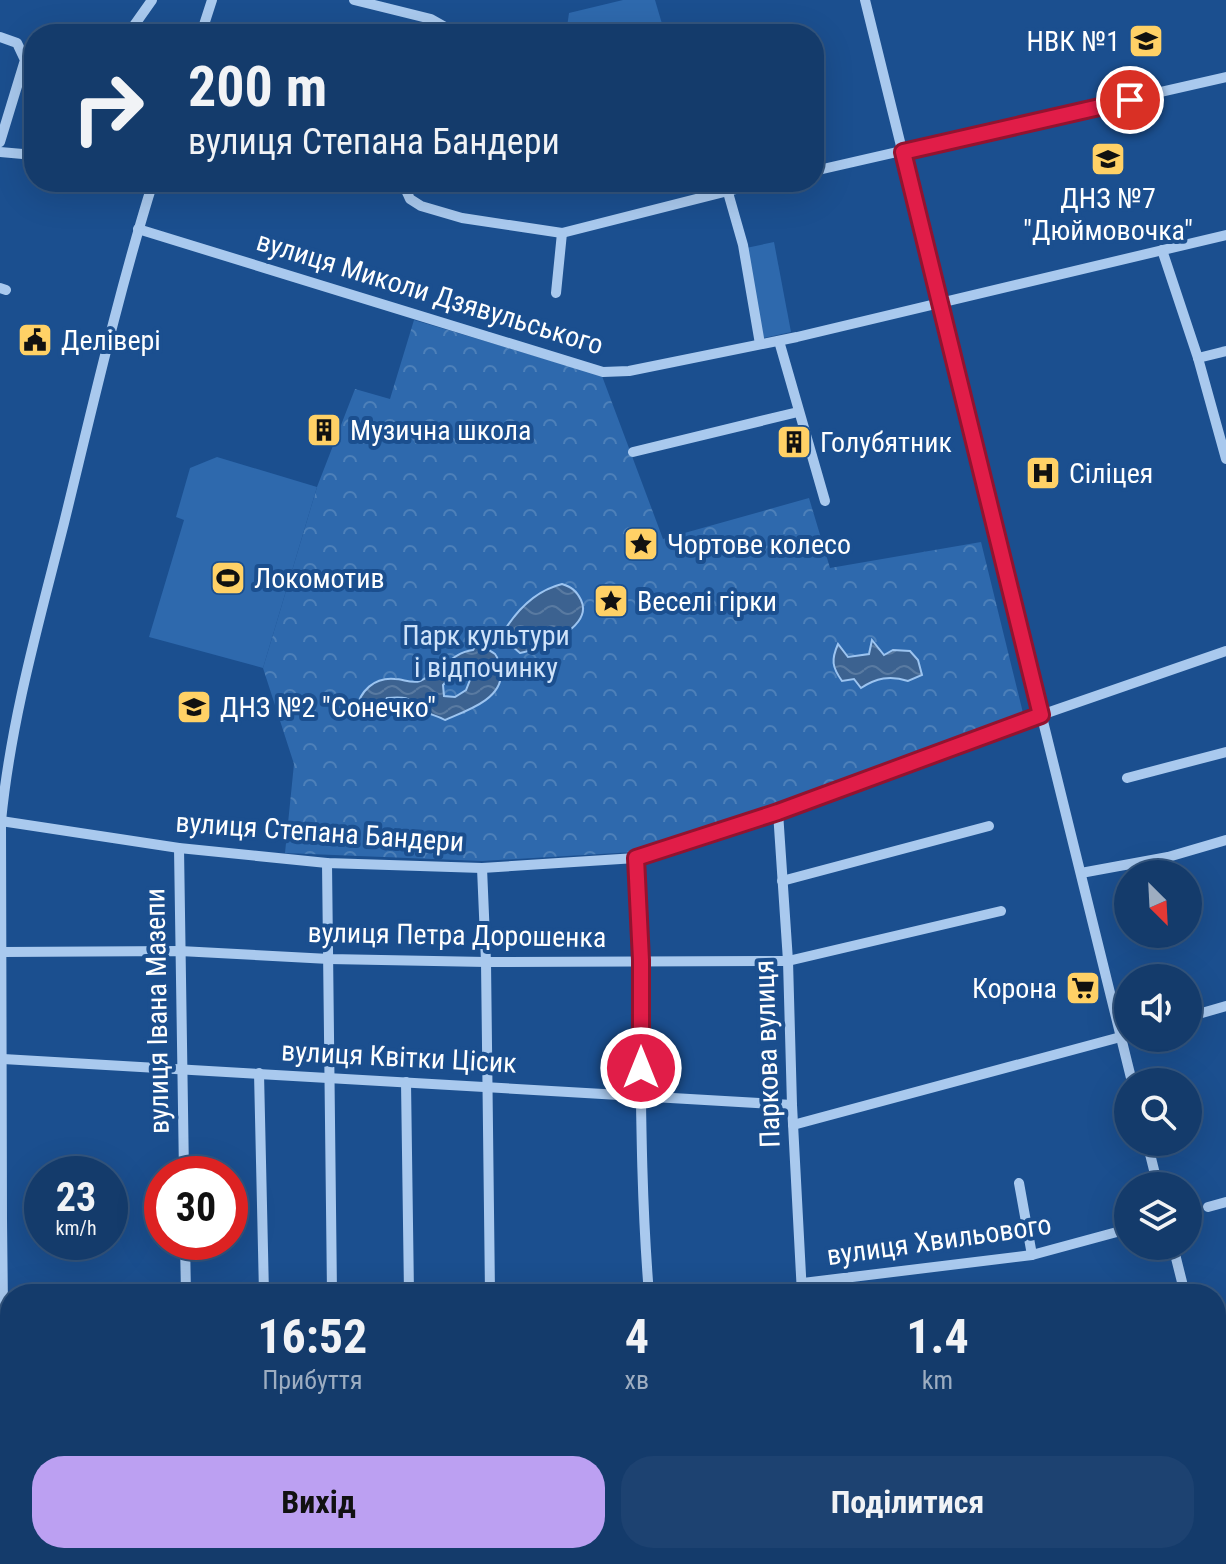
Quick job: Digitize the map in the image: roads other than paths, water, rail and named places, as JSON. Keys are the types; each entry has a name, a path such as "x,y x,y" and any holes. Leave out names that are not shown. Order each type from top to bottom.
{"street":[{"path":"135,24 152,0"},
{"path":"204,24 212,0"},
{"path":"354,0 431,19 437,24"},
{"path":"865,0 1114,998"},
{"path":"0,37 12,39 22,48 24,66 0,142"},
{"path":"824,169 1226,77"},
{"path":"0,152 24,154"},
{"path":"3,1284 1,821 7,766 24,681 150,192"},
{"path":"407,192 410,199 421,206 462,218 562,233 705,192"},
{"path":"728,192 743,245 760,344"},
{"name":"вулиця Миколи Дзявульського","path":"138,229 603,372 629,371 779,341 1226,235"},
{"path":"556,293 562,233"},
{"path":"1162,250 1198,358 1226,459"},
{"path":"779,341 825,501"},
{"path":"1198,358 1226,351"},
{"path":"633,452 798,412"},
{"name":"вулиця Степана Бандери","path":"1,821 179,848 327,863 482,868 636,858 778,812 1226,651"},
{"path":"1127,778 1226,752"},
{"name":"Паркова вулиця","path":"778,812 788,961 802,1284"},
{"path":"782,881 989,826"},
{"path":"1081,873 1168,857 1226,840"},
{"name":"вулиця Івана Мазепи","path":"179,848 184,1156"},
{"path":"636,858 641,960 640,1095 648,1284"},
{"path":"327,863 332,1284"},
{"path":"482,868 490,1284"},
{"name":"вулиця Петра Дорошенка","path":"3,952 180,951 329,959 486,962 788,961 1001,911"},
{"path":"1202,1013 1226,1006"},
{"path":"793,1125 1114,1039"},
{"name":"вулиця Квітки Цісик","path":"2,1052 182,1070 792,1105"},
{"path":"259,1073 264,1284"},
{"path":"406,1082 409,1284"},
{"path":"1019,1183 1032,1255"},
{"path":"1202,1209 1226,1202"},
{"name":"вулиця Хвильового","path":"836,1284 1032,1255 1114,1233"},
{"path":"185,1260 186,1284"},
{"path":"1176,1260 1182,1284"}],"water":[{"path":"562,584 573,589 581,600 583,610 580,619 573,628 552,642 520,653 513,647 506,628 530,601"},
{"path":"872,640 884,655 893,650 910,651 918,660 922,675 908,681 883,678 861,688 854,679 842,681 834,663 838,644 848,657 869,654"},
{"path":"477,644 495,654 501,673 495,690 472,708 445,720 419,709 408,699 397,697 387,698 379,709 363,717 356,710 365,691 374,683 387,679 420,681 459,655 473,650","holes":["453,673 465,673 470,680 466,690 455,697 444,696 443,685"]}],"place":[{"name":"НВК №1","path":"1146,41"},
{"name":"ДНЗ №7 \"Дюймовочка\"","path":"1108,159"},
{"name":"Делівері","path":"35,340"},
{"name":"Музична школа","path":"324,430"},
{"name":"Голубятник","path":"794,442"},
{"name":"Сіліцея","path":"1043,473"},
{"name":"Чортове колесо","path":"641,544"},
{"name":"Локомотив","path":"228,578"},
{"name":"Веселі гірки","path":"611,601"},
{"name":"ДНЗ №2 \"Сонечко\"","path":"194,707"},
{"name":"Корона","path":"1083,988"}],"park label":[{"name":"Парк культури і відпочинку","path":"486,651"}]}
